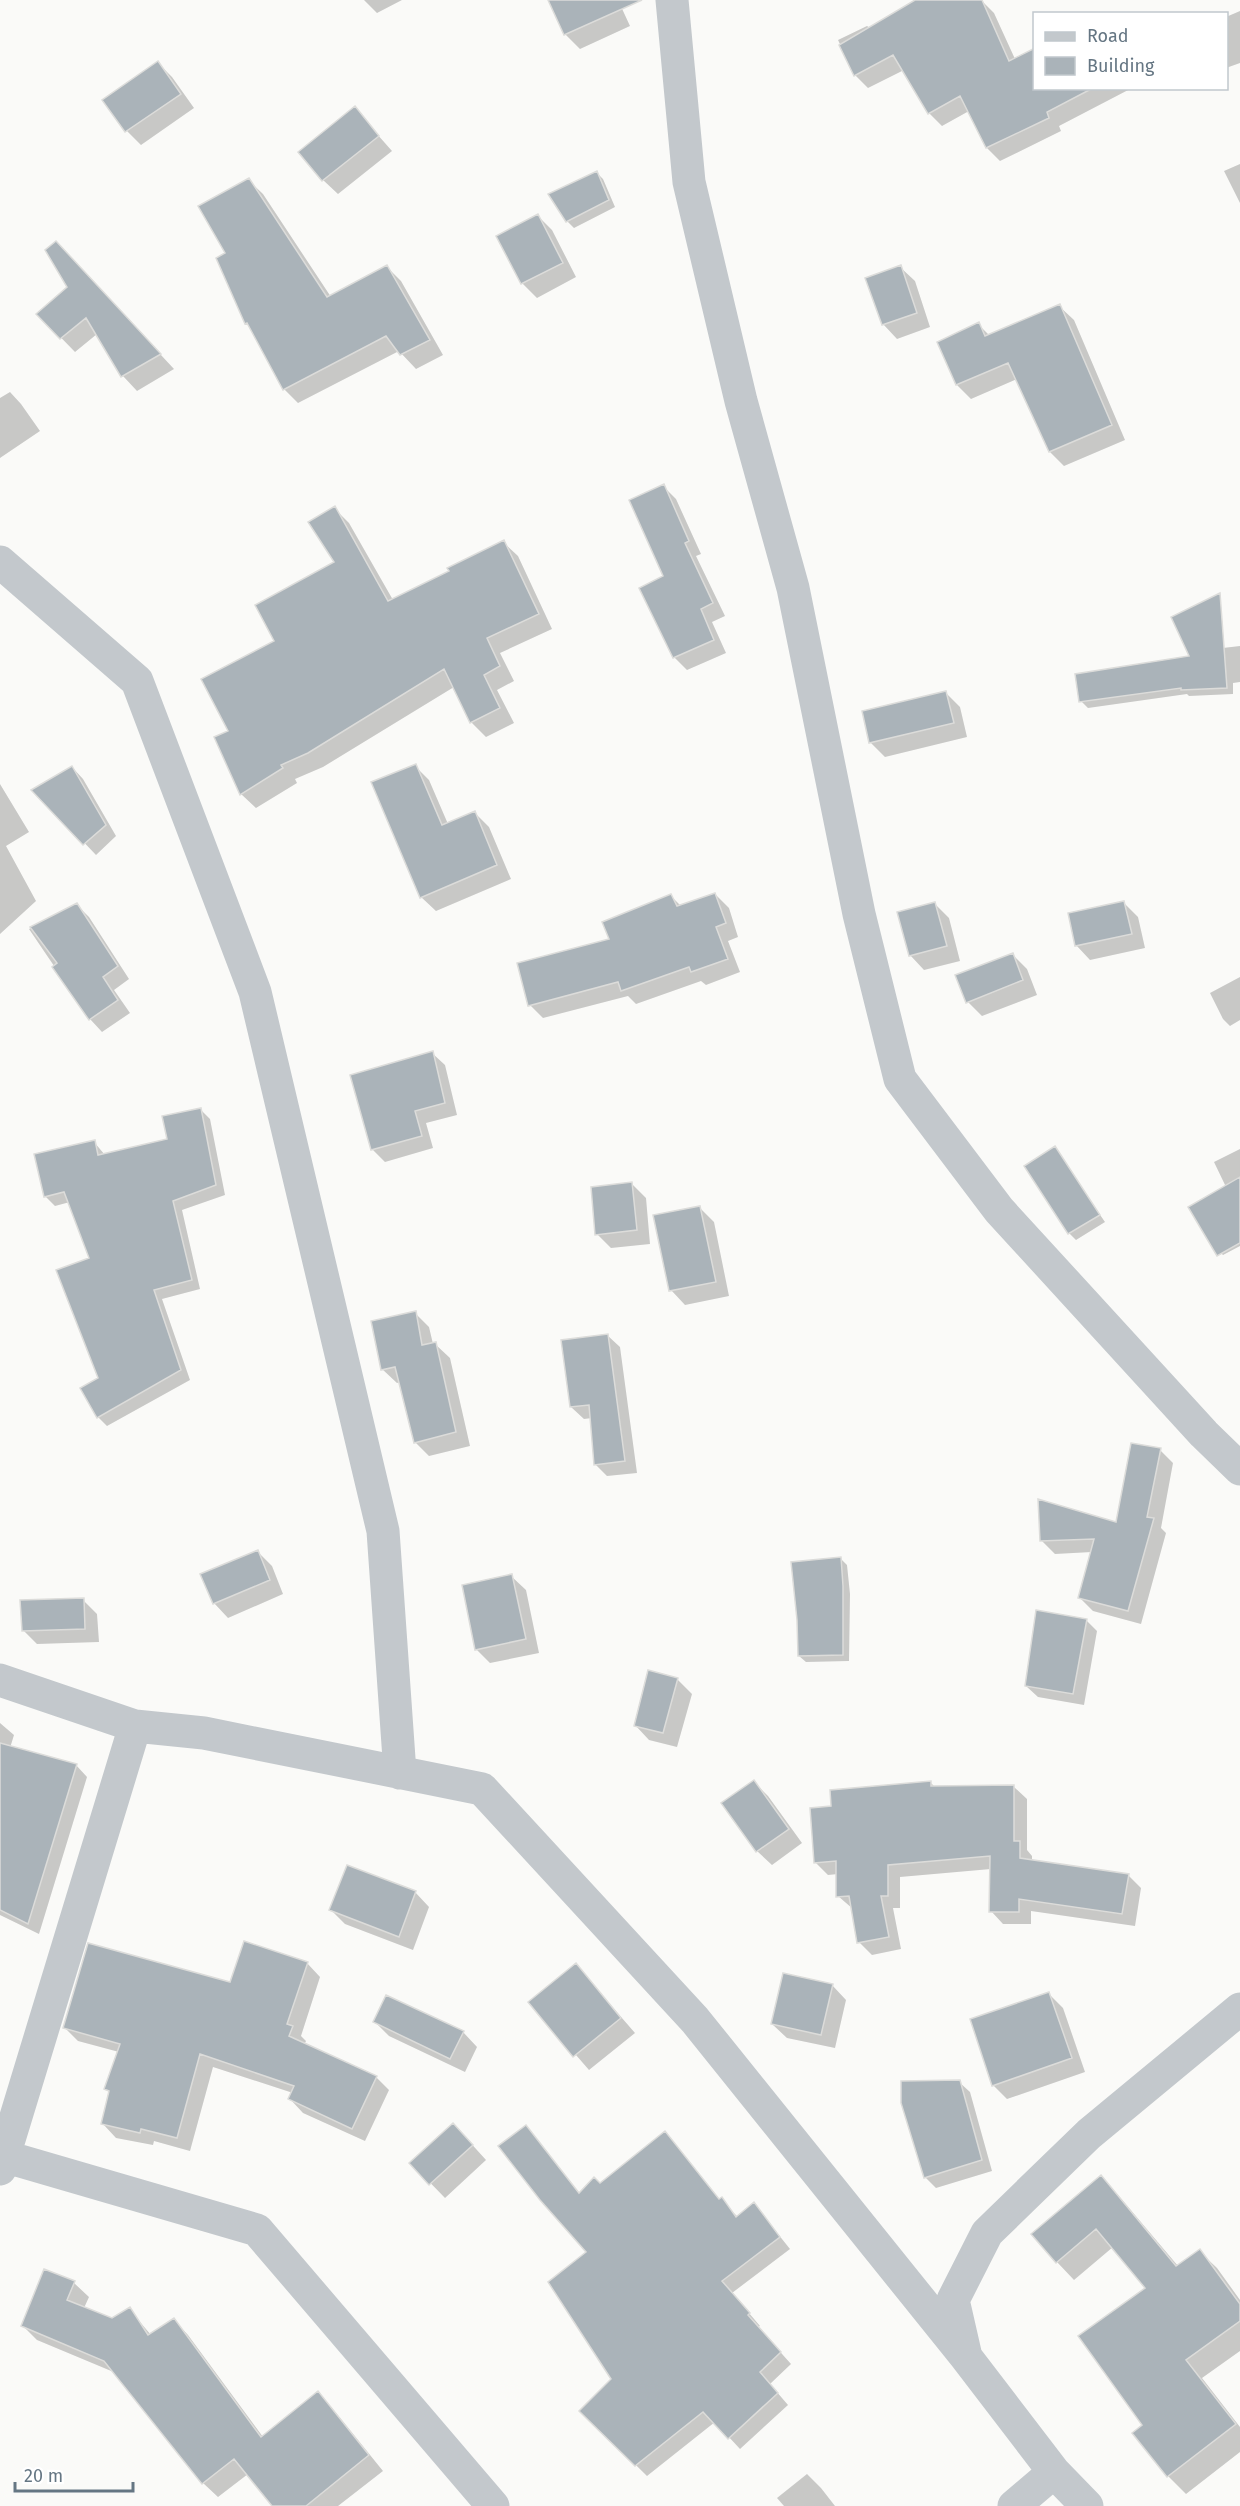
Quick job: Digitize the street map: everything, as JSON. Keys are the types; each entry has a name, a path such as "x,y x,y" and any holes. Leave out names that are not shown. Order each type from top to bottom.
{"street":[{"path":"672,0 689,182 741,400 793,588 860,914 900,1079 999,1210 1204,1434 1240,1468"},
{"path":"0,562 137,681 255,992 383,1531 400,1773"},
{"path":"0,1680 135,1726 204,1733 482,1789 695,2020 966,2357 1054,2472 1087,2506"},
{"path":"135,1726 1,2160 257,2230 493,2506"},
{"path":"966,2357 953,2300 987,2233 1089,2134 1240,2009"},
{"path":"1014,2506 1054,2472"}],"building":[{"path":"548,0 642,0 564,35"},
{"path":"915,0 982,0 1009,61 1033,49 1033,90 1089,90 1047,112 1049,118 986,148 960,96 928,114 893,55 854,76 839,45"},
{"path":"158,61 181,94 125,132 102,100"},
{"path":"355,106 379,136 322,181 298,152"},
{"path":"597,171 609,200 566,222 548,194"},
{"path":"249,178 327,297 387,265 430,340 400,355 386,336 283,390 247,323 245,324 216,258 225,253 198,206"},
{"path":"538,214 563,263 521,284 496,236"},
{"path":"56,241 161,354 121,377 86,318 60,339 36,314 67,287 45,250"},
{"path":"901,265 917,313 882,325 865,278"},
{"path":"1060,304 1112,425 1049,452 1008,363 956,385 937,342 979,322 985,336"},
{"path":"664,484 689,541 685,543 713,603 701,609 714,640 673,658 639,588 663,576 629,500"},
{"path":"335,506 388,601 449,571 447,568 504,540 539,614 487,638 500,666 484,675 500,708 470,723 444,669 308,753 281,765 283,768 240,795 214,737 228,731 201,679 274,641 255,605 334,562 308,522"},
{"path":"1220,593 1227,688 1181,690 1181,688 1079,702 1075,674 1189,656 1171,617"},
{"path":"946,691 954,723 869,743 862,711"},
{"path":"416,764 442,825 475,811 497,865 420,898 371,782"},
{"path":"72,766 106,825 83,845 31,790"},
{"path":"715,893 726,923 716,927 728,959 691,972 689,967 621,991 618,982 528,1006 517,963 609,939 602,922 671,894 677,906"},
{"path":"1124,901 1132,934 1075,946 1068,913"},
{"path":"935,902 947,946 909,956 897,912"},
{"path":"77,903 118,966 103,977 118,1000 89,1020 52,967 57,963 30,927"},
{"path":"1013,953 1023,980 966,1003 955,975"},
{"path":"433,1051 445,1103 415,1111 422,1136 371,1150 350,1075"},
{"path":"201,1108 216,1185 173,1201 192,1280 154,1290 181,1370 97,1418 80,1388 98,1378 56,1270 89,1258 64,1192 44,1197 34,1154 95,1140 98,1155 167,1139 162,1116"},
{"path":"1055,1146 1100,1215 1068,1234 1024,1166"},
{"path":"1240,1177 1240,1243 1217,1256 1188,1207"},
{"path":"632,1182 637,1230 595,1235 591,1187"},
{"path":"700,1206 716,1282 669,1291 653,1215"},
{"path":"416,1311 422,1345 436,1342 456,1432 414,1443 395,1367 381,1370 371,1321"},
{"path":"608,1334 625,1461 594,1465 589,1405 570,1407 561,1340"},
{"path":"1131,1443 1161,1448 1147,1517 1154,1518 1128,1611 1078,1598 1094,1539 1040,1541 1038,1499 1116,1522"},
{"path":"258,1550 270,1580 213,1604 200,1574"},
{"path":"841,1557 843,1655 798,1656 791,1562"},
{"path":"512,1574 526,1639 475,1650 462,1585"},
{"path":"84,1598 85,1629 22,1631 20,1600"},
{"path":"1036,1610 1087,1619 1073,1694 1025,1686"},
{"path":"648,1670 678,1678 663,1733 634,1726"},
{"path":"0,1743 77,1764 28,1924 0,1910"},
{"path":"754,1780 789,1829 756,1852 721,1803"},
{"path":"931,1781 931,1786 1014,1785 1014,1841 1020,1841 1020,1858 1129,1874 1122,1914 1019,1899 1019,1912 989,1912 990,1856 888,1865 888,1896 881,1896 889,1937 857,1943 849,1896 836,1897 836,1861 814,1863 810,1808 831,1806 830,1790"},
{"path":"347,1865 416,1891 399,1937 329,1910"},
{"path":"244,1941 308,1962 287,2024 293,2026 289,2036 377,2076 352,2129 288,2099 294,2086 200,2054 177,2138 141,2129 140,2133 101,2124 109,2091 104,2089 120,2044 63,2028 88,1943 230,1982"},
{"path":"576,1963 621,2018 573,2057 528,2002"},
{"path":"783,1973 833,1984 821,2035 771,2024"},
{"path":"1049,1992 1072,2058 992,2086 970,2019"},
{"path":"386,1995 464,2031 450,2059 373,2022"},
{"path":"960,2080 982,2160 924,2178 901,2103 901,2081"},
{"path":"453,2123 473,2145 429,2185 409,2163"},
{"path":"526,2125 579,2193 594,2177 600,2183 665,2131 719,2199 722,2197 736,2217 754,2202 780,2237 722,2281 781,2352 760,2372 778,2393 728,2439 703,2412 635,2466 579,2411 611,2379 548,2282 586,2252 540,2200 498,2146"},
{"path":"1101,2175 1176,2266 1200,2249 1240,2304 1240,2321 1186,2360 1236,2424 1167,2477 1132,2433 1142,2425 1078,2336 1145,2288 1096,2229 1056,2263 1031,2234"},
{"path":"44,2269 75,2281 67,2300 112,2318 130,2307 148,2335 174,2318 261,2437 318,2391 369,2455 306,2506 272,2506 234,2459 202,2484 104,2361 21,2326"}]}
